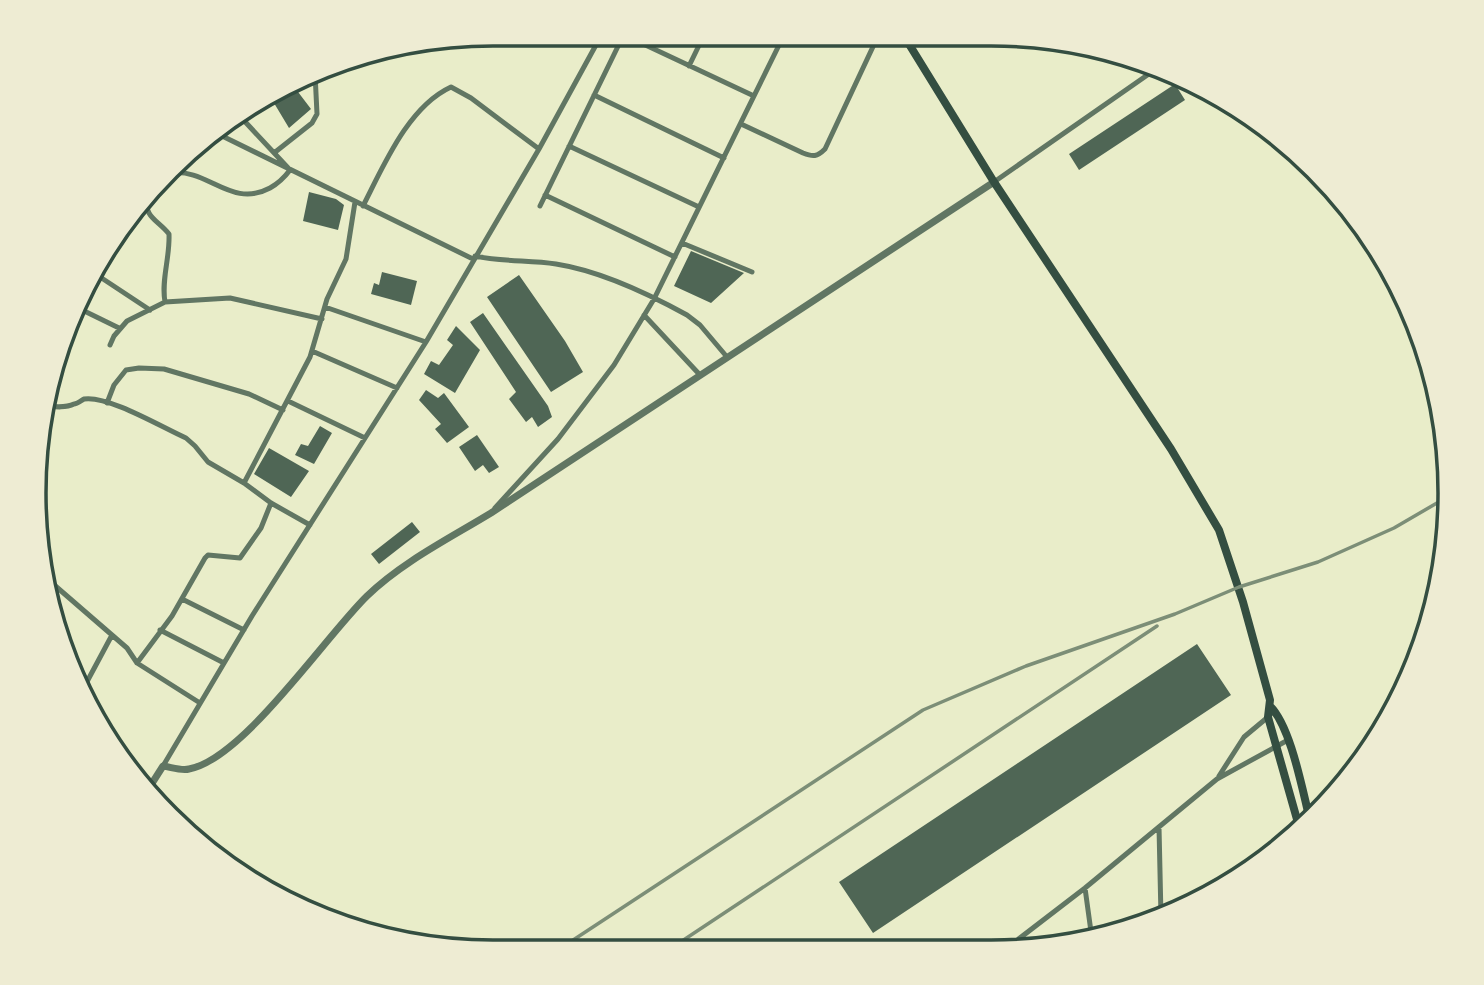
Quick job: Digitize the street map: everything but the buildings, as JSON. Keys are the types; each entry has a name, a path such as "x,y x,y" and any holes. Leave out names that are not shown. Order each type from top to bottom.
{"main road":[{"path":"910,45 994,182 1191,481 1219,530 1243,602 1270,703 1268,717 1297,819"},
{"path":"1270,703 1279,714 1307,810"}],"street":[{"path":"152,783 244,630 426,341 540,149 596,45"},
{"path":"540,206 618,45"},
{"path":"646,45 754,96"},
{"path":"690,66 699,45"},
{"path":"491,513 558,439 614,365 654,299 779,45"},
{"path":"741,124 813,157 819,155 825,149 874,45"},
{"path":"163,766 187,770 210,762 243,737 368,595 409,564 491,513 994,182 1148,74"},
{"path":"274,153 312,123 317,114 315,83"},
{"path":"363,206 414,116 433,96 451,87 471,98 540,149"},
{"path":"594,94 724,158"},
{"path":"244,121 290,170"},
{"path":"222,136 474,258 552,263 572,267 589,271 654,299 687,315 700,325 727,357"},
{"path":"569,146 699,207"},
{"path":"180,172 186,172 220,188 248,195 261,193 278,184 290,170"},
{"path":"545,195 674,257"},
{"path":"244,483 312,351 325,307 346,259 355,202"},
{"path":"147,210 150,218 169,234 163,288 165,302"},
{"path":"682,243 752,272"},
{"path":"101,277 150,310"},
{"path":"110,345 119,328 127,321 165,302 230,298 322,318"},
{"path":"325,307 426,341"},
{"path":"85,311 119,328"},
{"path":"644,315 700,375"},
{"path":"312,351 397,388"},
{"path":"107,403 114,385 125,370 139,368 164,369 249,394 283,410"},
{"path":"54,407 75,404 83,399 107,403 139,415 186,438 208,462 310,525"},
{"path":"288,401 365,438"},
{"path":"137,663 208,555 240,558 261,528 271,503"},
{"path":"55,585 127,649 137,663 200,703"},
{"path":"181,599 244,630"},
{"path":"160,630 224,663"},
{"path":"88,681 112,635"},
{"path":"1217,779 1244,737 1268,717 1279,714"},
{"path":"1019,939 1217,779 1288,740"},
{"path":"1159,827 1161,906"},
{"path":"1085,888 1091,928"}],"railway":[{"path":"573,940 923,710 1026,666 1175,614 1239,587 1318,562 1394,528 1438,502"},
{"path":"684,940 1157,626"}]}
